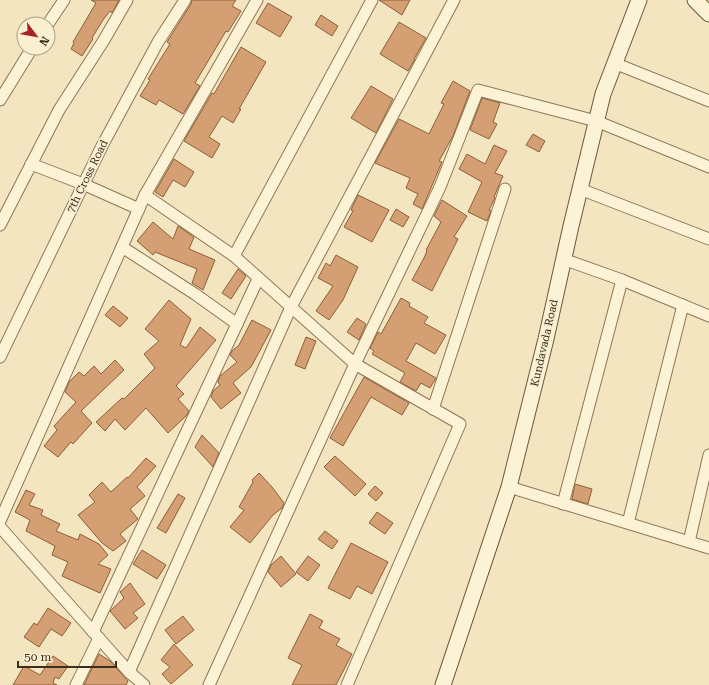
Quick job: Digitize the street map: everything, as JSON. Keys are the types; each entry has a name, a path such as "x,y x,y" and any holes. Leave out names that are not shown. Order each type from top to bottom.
{"street":[{"path":"53,16 64,0"},
{"path":"0,225 59,110 104,40 127,0"},
{"name":"7th Cross Road","path":"0,357 105,140 158,42 185,0"},
{"path":"0,520 145,195 257,0"},
{"path":"234,256 372,0"},
{"path":"129,672 291,307 454,0"},
{"name":"Kundavada Road","path":"443,685 509,487 546,339 563,260 603,94 639,0"},
{"path":"695,0 709,14"},
{"path":"0,100 27,56"},
{"path":"614,63 709,101"},
{"path":"209,685 355,364 440,187 478,90 596,121 709,167"},
{"path":"31,164 83,184 139,209"},
{"path":"433,409 505,189"},
{"path":"580,189 709,239"},
{"path":"145,195 234,256 355,364 460,424 349,684"},
{"path":"122,247 195,294 237,324"},
{"path":"563,260 622,280 709,316"},
{"path":"76,685 96,635 258,279"},
{"path":"563,504 622,280"},
{"path":"628,523 683,305"},
{"path":"689,542 709,455"},
{"path":"509,487 709,548"},
{"path":"0,528 129,672 144,685"}],"building":[{"path":"91,0 119,0 112,13 110,11 103,20 82,56 71,49 74,43 73,42 96,3"},
{"path":"192,0 236,0 232,6 241,11 228,32 226,31 195,83 200,86 183,114 159,100 156,105 140,96 150,80 148,79 170,44 167,42"},
{"path":"379,0 410,0 402,15"},
{"path":"268,3 292,17 280,37 256,23"},
{"path":"321,15 338,26 332,36 315,25"},
{"path":"399,22 426,38 408,71 380,54"},
{"path":"241,47 266,62 239,109 241,109 233,123 222,116 209,137 220,144 212,158 184,141 212,93 214,94"},
{"path":"453,81 470,91 453,136 439,161 442,162 422,209 413,204 418,194 406,188 410,178 375,163 399,119 429,134 444,104 441,103"},
{"path":"371,86 393,99 376,133 351,118"},
{"path":"482,98 500,103 493,122 497,124 489,139 470,130"},
{"path":"533,134 545,141 539,152 526,145"},
{"path":"494,145 507,151 495,173 503,176 489,210 491,211 487,221 468,212 482,182 459,169 467,154 485,164"},
{"path":"174,159 194,172 185,187 173,180 163,197 155,192"},
{"path":"358,195 389,210 372,242 344,227 353,211 351,210"},
{"path":"442,200 467,216 454,237 458,239 432,291 412,280 441,222 434,216"},
{"path":"396,209 409,217 403,227 390,220"},
{"path":"153,222 173,239 178,226 194,237 189,249 215,260 203,290 192,283 197,269 155,252 153,255 137,241"},
{"path":"336,255 358,267 343,300 329,320 316,311 333,286 318,278 326,263 330,266"},
{"path":"238,269 246,276 231,299 222,293"},
{"path":"401,298 410,303 409,306 428,317 424,323 446,335 435,354 416,343 406,361 436,378 430,388 421,383 416,391 400,382 405,373 372,354 374,351 370,348 378,332 381,334"},
{"path":"169,300 191,319 180,345 186,348 200,327 216,340 176,386 184,394 178,399 189,411 186,416 168,433 146,408 125,430 115,419 105,431 96,422 122,398 124,399 155,368 144,354 159,341 145,329"},
{"path":"113,306 128,318 120,327 105,315"},
{"path":"357,318 366,324 359,340 347,332"},
{"path":"252,320 271,330 251,367 233,383 241,393 221,409 211,397 213,391 220,385 218,382 220,376 237,362 230,355 239,345"},
{"path":"306,337 316,341 305,369 295,365"},
{"path":"115,360 124,370 81,411 92,423 73,444 71,442 58,457 44,446 57,430 54,426 76,402 65,392 69,382 79,372 84,376 94,366 101,374"},
{"path":"364,377 409,403 402,415 371,397 343,446 330,438"},
{"path":"202,435 219,453 213,467 195,447"},
{"path":"335,456 366,484 355,496 324,467"},
{"path":"146,458 156,466 137,487 145,496 130,509 138,519 120,534 126,541 113,551 102,543 78,515 95,502 89,495 102,482 111,492 127,477 128,478"},
{"path":"259,473 284,503 282,508 273,515 250,543 230,527 244,510 239,507 253,482 252,480"},
{"path":"575,484 592,489 588,504 572,499"},
{"path":"375,486 383,493 376,501 368,494"},
{"path":"26,490 35,494 29,505 43,510 41,515 60,524 56,531 78,540 80,534 99,544 108,555 98,564 111,569 100,593 62,576 68,562 52,555 55,546 26,531 30,520 15,512"},
{"path":"178,494 185,498 166,533 157,528"},
{"path":"377,512 393,523 385,534 369,523"},
{"path":"325,531 338,541 332,549 318,539"},
{"path":"351,543 388,562 372,594 357,586 350,599 328,588"},
{"path":"142,550 166,565 157,579 133,564"},
{"path":"281,556 296,574 281,587 268,572 271,565"},
{"path":"308,556 320,565 308,581 296,572"},
{"path":"130,583 145,604 133,613 138,618 125,629 110,611 124,598 120,592"},
{"path":"48,608 71,623 62,636 51,629 39,647 24,637 34,623 37,625"},
{"path":"310,614 323,621 319,628 340,639 336,645 352,654 336,685 292,685 302,665 288,658"},
{"path":"183,616 194,630 176,644 165,630"},
{"path":"174,644 193,665 171,684 162,674 170,667 161,660"},
{"path":"99,654 110,661 128,681 126,685 84,685"},
{"path":"53,656 68,666 59,679 55,677 53,683 57,685 13,685 24,666 40,675"}]}
